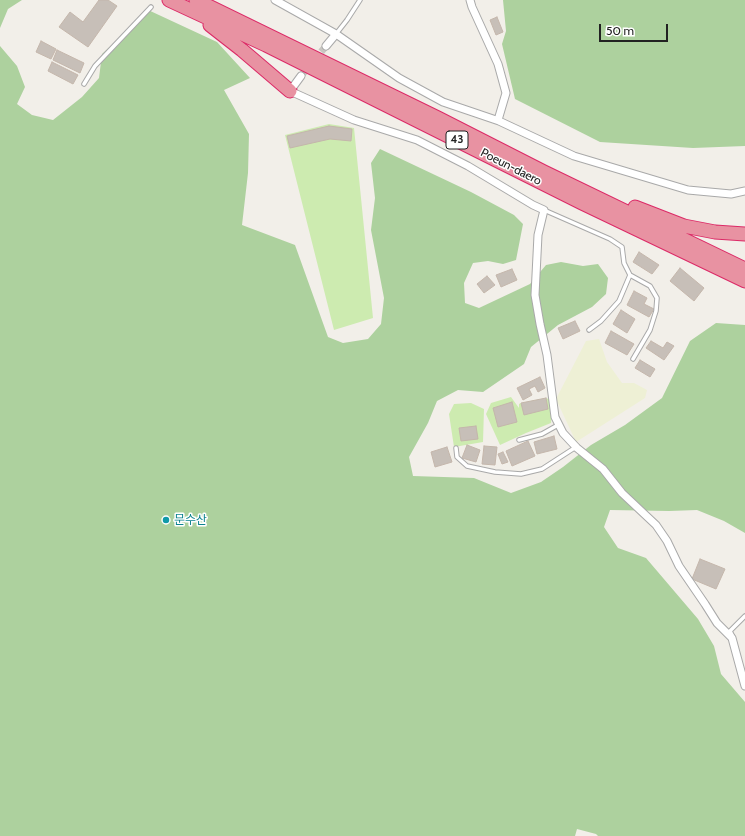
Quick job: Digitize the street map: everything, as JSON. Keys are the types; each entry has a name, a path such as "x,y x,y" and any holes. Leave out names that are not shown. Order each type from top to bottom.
{"highway":[{"name":"Poeun-daero","path":"196,0 339,69 544,172 745,269"},
{"name":"Poeun-daero","path":"172,1 266,45 575,199 745,281"},
{"path":"172,1 213,27 290,91"},
{"path":"544,172 684,226 715,232 745,234"},
{"path":"671,245 745,287"}],"street":[{"path":"275,0 336,34 399,78 443,102 498,120 574,156 688,190 731,194 745,191"},
{"path":"470,0 498,64 506,93 498,120"},
{"path":"326,46 336,34"},
{"path":"301,76 290,91 354,120 417,140 468,166 544,210 538,235 535,295 547,355 555,417 558,425 562,433 603,470 622,493 656,525 667,541 679,566 717,624 732,638 745,686"}],"lane":[{"path":"336,34 360,0"},
{"path":"84,84 95,66 151,7"},
{"path":"544,210 610,239 622,247 624,263 630,275 650,286 657,298 656,311 650,330 633,359"},
{"path":"589,330 601,321 619,301 630,275"},
{"path":"519,440 542,434 558,425"},
{"path":"456,448 457,457 467,466 495,472 520,474 542,469 576,447"},
{"path":"732,638 730,631 745,616"}],"green space":[{"path":"0,0 22,0 8,9 0,28"},
{"path":"503,0 745,0 745,146 693,148 600,142 515,99 502,44 506,31"},
{"path":"146,9 217,42 250,78 224,90 249,134 248,173 242,225 295,245 328,337 343,343 368,339 381,324 384,298 371,230 375,198 371,163 380,149 471,192 514,215 523,224 516,260 503,264 488,261 473,263 464,283 465,303 479,308 530,284 546,265 561,262 583,266 598,264 608,278 606,294 592,307 558,325 531,347 524,364 483,392 458,390 437,401 428,423 409,457 413,476 474,478 511,493 541,482 591,445 625,425 662,398 690,341 716,323 745,325 745,533 724,521 697,510 610,510 604,527 618,548 646,558 698,619 714,646 721,674 745,702 745,836 598,836 596,834 577,829 575,836 0,836 0,46 17,66 25,87 17,104 32,115 53,120 82,97 99,78 102,54 126,32"},
{"path":"329,124 354,128 373,318 334,330 285,135"},
{"path":"599,339 607,362 622,383 634,383 647,390 645,398 576,442 556,399 586,341"},
{"path":"511,397 519,408 519,404 521,403 546,398 551,400 551,423 500,445 486,414 491,403"},
{"path":"471,403 484,409 483,442 454,447 449,414 454,404"}],"building":[{"path":"99,0 108,0 117,6 88,47 59,27 70,12 83,22"},
{"path":"497,17 503,32 496,35 490,20"},
{"path":"41,41 56,49 51,59 36,52"},
{"path":"57,50 84,63 80,73 53,60"},
{"path":"52,62 78,75 73,84 48,71"},
{"path":"329,126 352,129 351,141 330,139 290,148 287,136"},
{"path":"639,252 659,265 652,274 633,262"},
{"path":"680,268 704,288 694,301 670,281"},
{"path":"512,269 517,280 501,287 496,275"},
{"path":"487,276 495,285 484,293 477,284"},
{"path":"634,291 647,298 644,304 654,309 649,317 627,305"},
{"path":"621,310 635,319 627,333 613,324"},
{"path":"575,321 580,331 563,339 558,328"},
{"path":"611,331 634,344 627,355 605,343"},
{"path":"651,341 663,348 667,342 674,346 664,360 646,348"},
{"path":"640,360 655,369 650,377 635,368"},
{"path":"540,377 545,388 538,392 535,386 529,389 532,395 523,400 517,388"},
{"path":"546,398 548,409 524,415 521,403"},
{"path":"512,402 517,422 498,427 493,408"},
{"path":"476,426 478,439 461,441 459,428"},
{"path":"554,436 557,449 537,454 534,442"},
{"path":"528,441 535,456 512,466 506,451"},
{"path":"467,445 480,450 476,462 462,458"},
{"path":"484,446 497,447 495,465 482,464"},
{"path":"447,447 452,462 435,467 431,452"},
{"path":"503,452 508,462 502,464 498,454"},
{"path":"700,559 725,569 716,589 692,579"}],"tunnel":[{"path":"301,76 326,46"}],"place":[{"name":"문수산","path":"166,520"}]}
